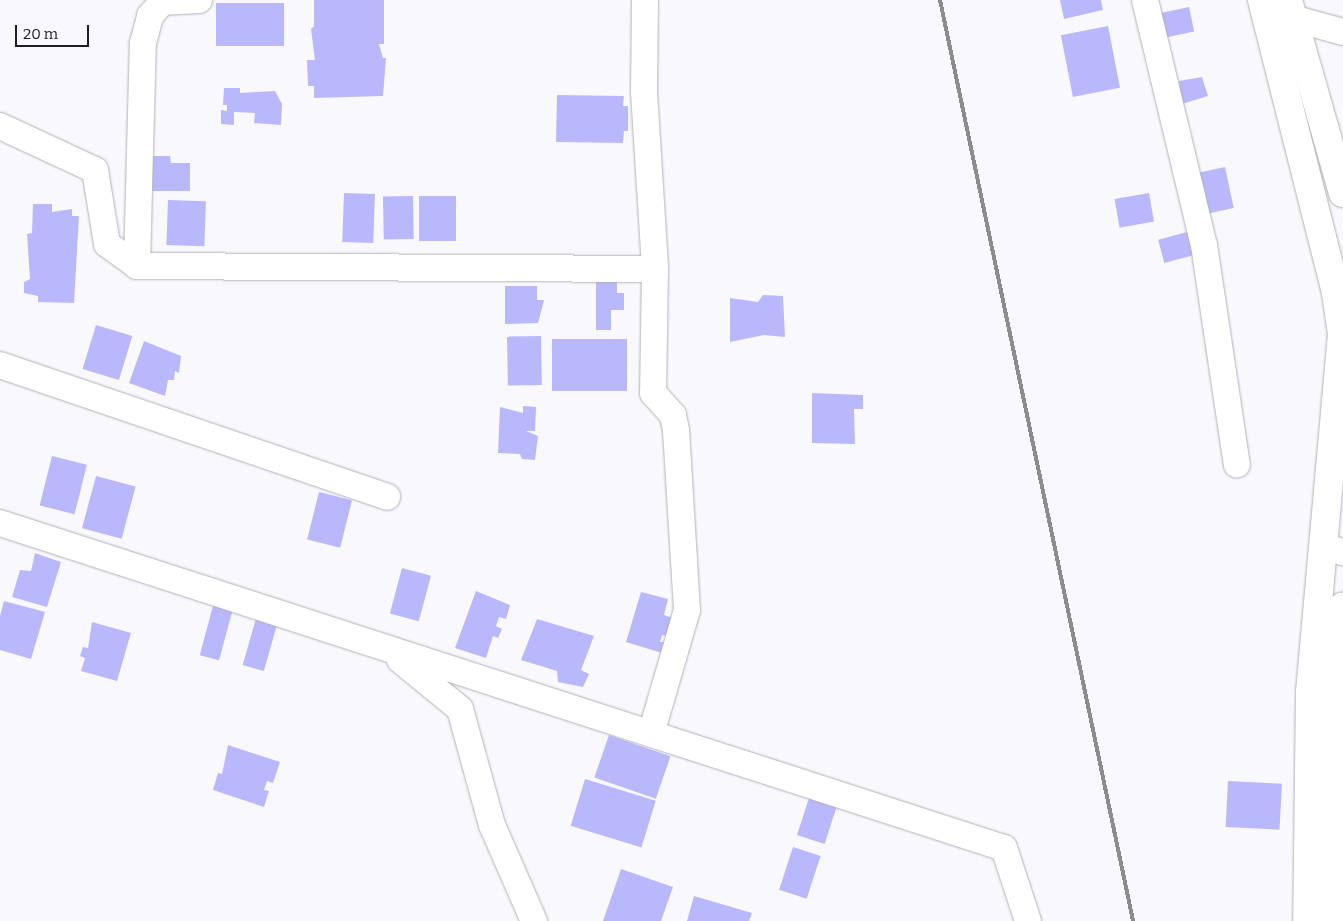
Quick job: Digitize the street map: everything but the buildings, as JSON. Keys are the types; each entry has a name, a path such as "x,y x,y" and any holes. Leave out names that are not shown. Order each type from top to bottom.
{"street":[{"path":"137,266 143,43 150,16 162,2 199,0"},
{"path":"645,0 644,92 655,269 653,393 673,415 676,430 688,610 651,734"},
{"path":"1145,0 1204,245 1237,465"},
{"path":"1262,0 1336,293 1342,334 1334,550 1310,691 1307,921"},
{"path":"1290,9 1343,32"},
{"path":"1290,9 1343,193"},
{"path":"0,126 95,170 106,244 137,266 655,269"},
{"path":"0,365 387,497"},
{"path":"0,523 1004,848 1028,921"},
{"path":"1335,921 1343,606"},
{"path":"388,650 460,709 492,824 534,921"}],"railway":[{"path":"940,0 1133,921"}]}
